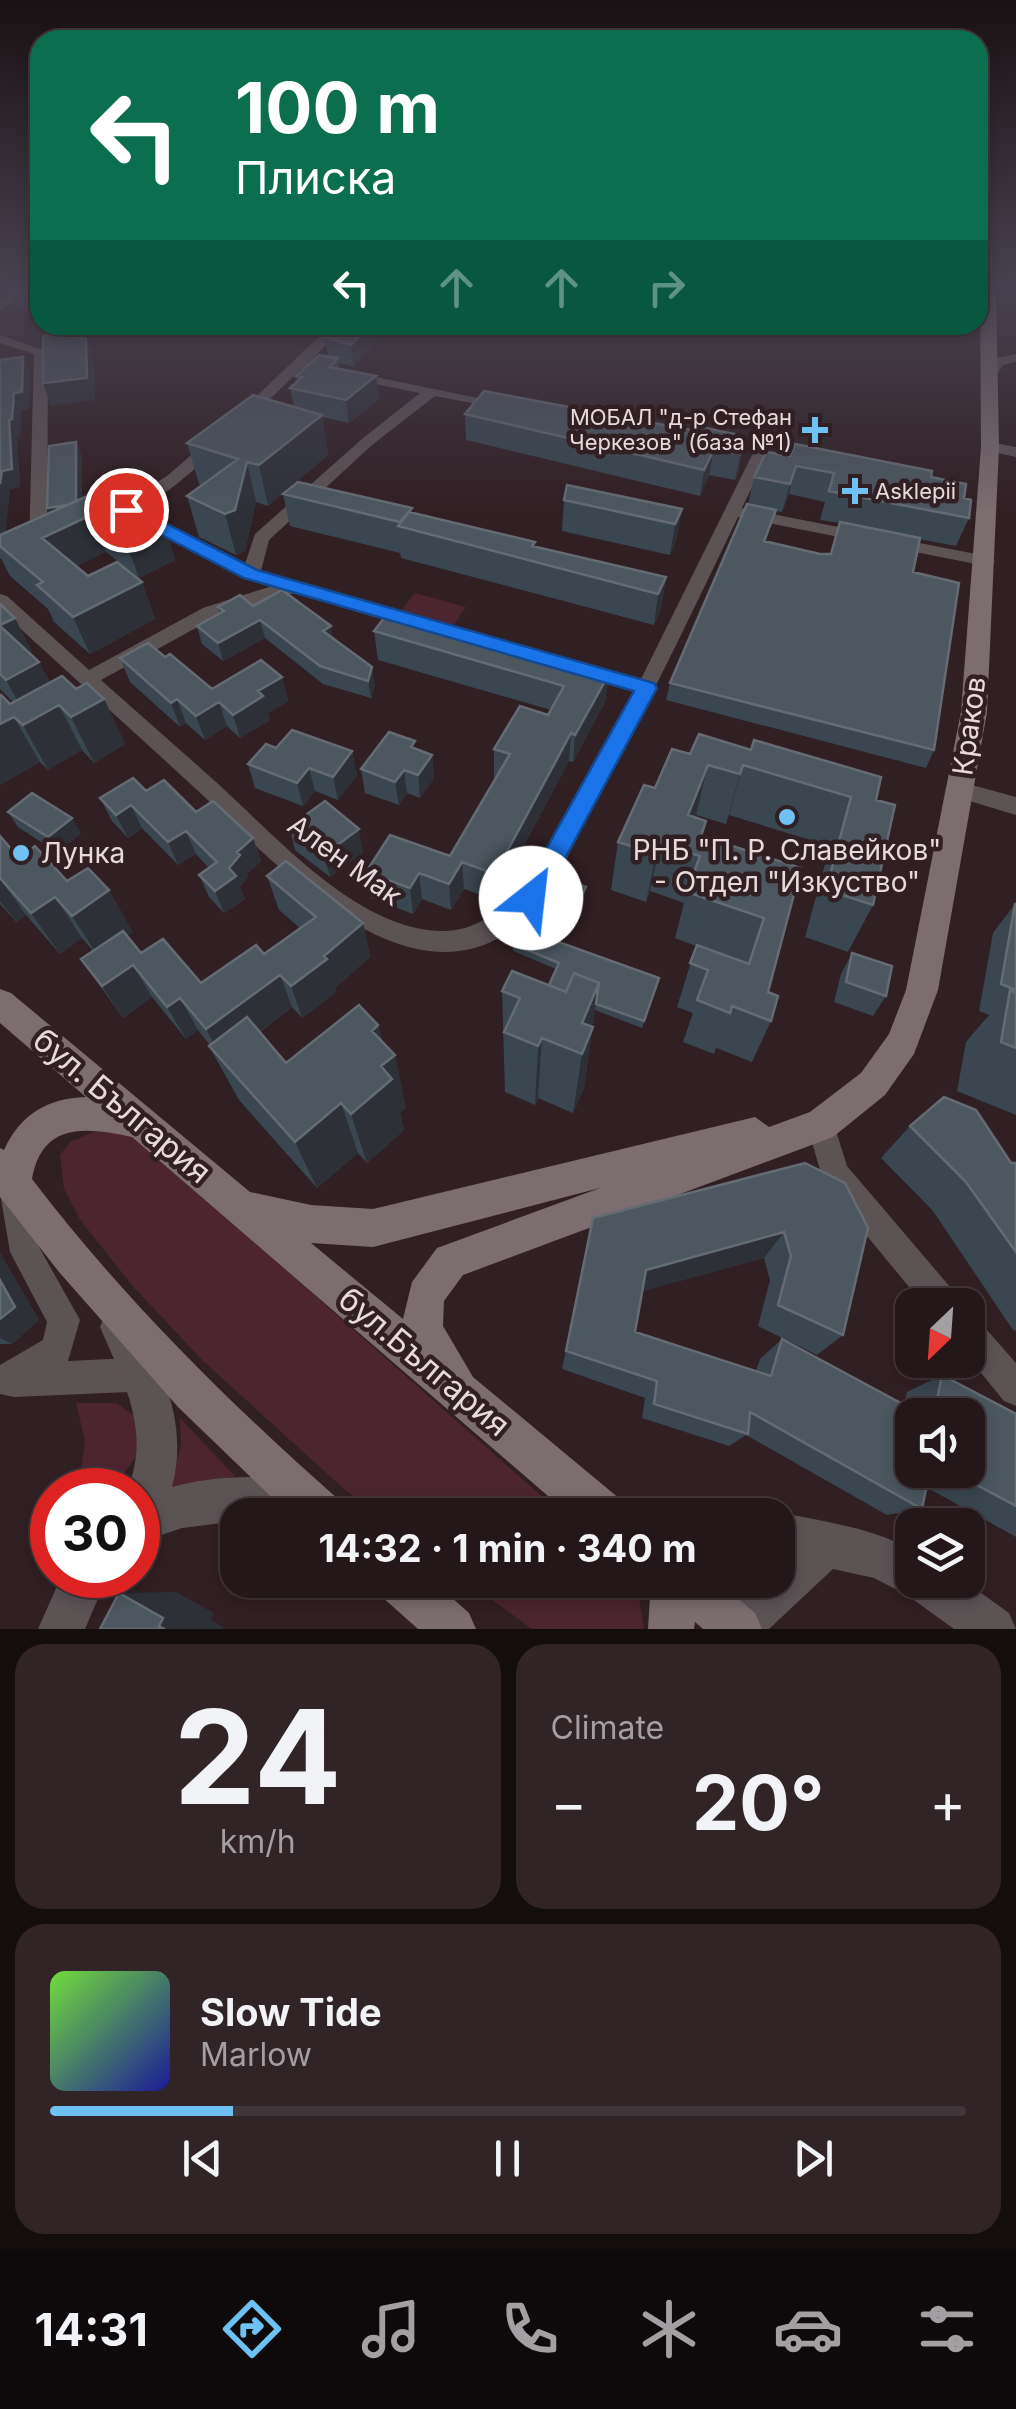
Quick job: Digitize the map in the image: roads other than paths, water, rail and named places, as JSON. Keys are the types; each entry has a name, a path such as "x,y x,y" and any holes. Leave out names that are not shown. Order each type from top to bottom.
{"main road":[{"name":"Краков","path":"458,1391 424,1330 421,1314 428,1287 450,1261 821,1125 873,1084 902,1043 913,1019 974,712 986,561 979,498 1003,450 990,361"},
{"name":"бул. България","path":"0,1003 245,1208"},
{"path":"107,1298 6,1175 42,1126 66,1114 89,1111 144,1123"},
{"name":"Краков","path":"245,1208 311,1224 372,1228 678,1150 821,1125"},
{"name":"бул.България","path":"245,1208 458,1391 592,1498"},
{"path":"159,1373 303,1498"},
{"path":"417,1598 453,1629"},
{"path":"670,1629 674,1598"},
{"path":"700,1598 737,1628"}],"street":[{"path":"41,361 32,553 56,542"},
{"path":"302,361 173,479 118,514 250,574 440,630"},
{"path":"990,374 1002,361"},
{"path":"299,364 528,409"},
{"path":"250,574 261,538 366,442 432,390"},
{"name":"Ален Мак","path":"0,600 309,878 362,917 427,941 470,940 503,924 531,898 646,688 760,454"},
{"path":"732,510 986,561"},
{"path":"88,679 217,608 255,594 295,588"},
{"path":"552,662 646,688"},
{"path":"961,790 1016,806"},
{"path":"821,1125 834,1174 931,1288"},
{"path":"3,1380 56,1350 64,1320 24,1252 6,1175"},
{"path":"107,1298 159,1373 155,1402 160,1446 156,1468"},
{"path":"985,1352 1016,1389"},
{"path":"3,1380 159,1373"},
{"path":"226,1498 251,1498"},
{"path":"160,1510 220,1499"},
{"path":"795,1537 881,1557 895,1565"},
{"path":"737,1628 828,1543"},
{"path":"60,1629 74,1598"},
{"path":"949,1598 993,1629"}],"place":[{"name":"МОБАЛ \"д-р Стефан Черкезов\" (база №1)","path":"815,430"},
{"name":"Asklepii","path":"855,491"},
{"name":"РНБ \"П. Р. Славейков\" - Отдел \"Изкуство\"","path":"787,817"},
{"name":"Лунка","path":"21,853"}]}
